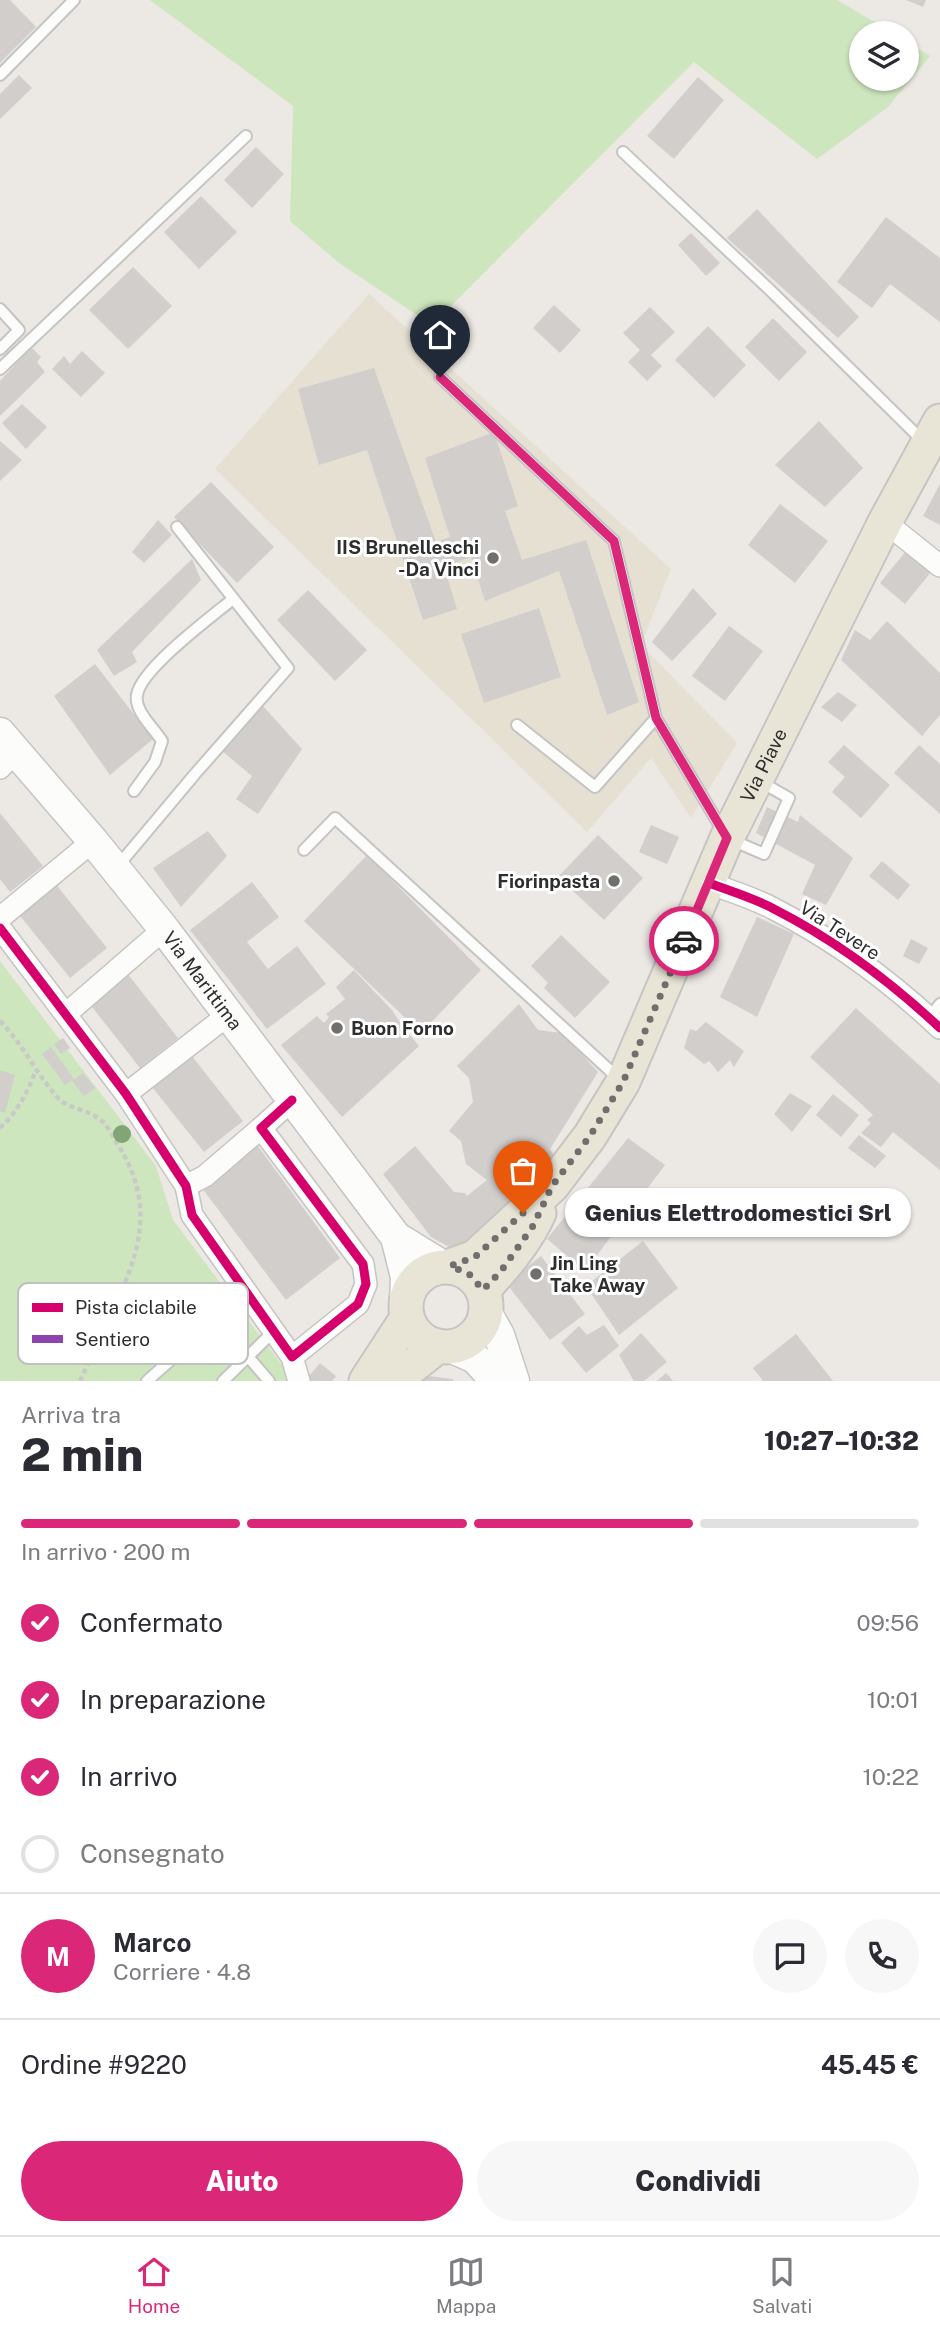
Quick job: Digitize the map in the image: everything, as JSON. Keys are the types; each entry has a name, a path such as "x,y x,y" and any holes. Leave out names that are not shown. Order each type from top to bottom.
{"main road":[{"name":"Via Piave","path":"447,1266 475,1257 552,1186 590,1136 623,1082 727,838 885,522 934,433"},
{"name":"Via Marittima","path":"6,750 93,841 116,869 397,1237 447,1266"},
{"name":"Via Piave","path":"484,1301 501,1271 533,1226 552,1186"},
{"name":"Via Marittima","path":"397,1237 406,1277 406,1312"},
{"path":"366,1381 406,1312 408,1294 421,1275 447,1266 469,1274 499,1335 514,1381"},
{"path":"394,1381 444,1347 463,1343 474,1336 482,1325 484,1301"},
{"path":"406,1312 418,1336 475,1358 496,1381"}],"street":[{"path":"885,522 940,566"},
{"path":"0,918 93,841"},
{"name":"Via Tevere","path":"709,883 771,907 820,934 936,1016"},
{"path":"0,928 126,1094 186,1186 192,1215 240,1283"},
{"path":"66,1014 164,929"},
{"path":"126,1094 228,1015"},
{"path":"186,1186 205,1176 292,1100"},
{"path":"261,1128 363,1264 366,1284 358,1304 292,1357"},
{"path":"248,1294 292,1357 299,1381"}],"lane":[{"path":"0,75 74,0"},
{"path":"0,369 246,136"},
{"path":"622,152 770,290 934,433"},
{"path":"0,309 19,330 0,349"},
{"path":"440,377 614,541 656,718 727,838"},
{"path":"116,869 288,668 177,527"},
{"path":"134,791 155,762 162,741 154,727 140,713 137,695 146,677 158,661 233,599"},
{"path":"517,725 595,788 656,718"},
{"path":"304,850 335,818 623,1082"},
{"path":"269,1381 248,1356 274,1331"},
{"path":"147,1381 166,1364"},
{"path":"223,1381 240,1364"}],"path":[{"path":"0,1021 15,1038 51,1091 66,1105 86,1111 104,1123 130,1166 141,1206 140,1234 124,1283"},
{"path":"0,1128 20,1104 36,1071"},
{"path":"80,1381 88,1364"}],"shaded area":[{"path":"369,294 671,569 641,645 737,743 691,818 651,758 587,832 215,469"}],"green space":[{"path":"150,0 837,0 873,21 849,21 849,91 901,91 888,107 817,159 694,62 432,325 339,263 290,221 293,106"},
{"path":"919,49 930,56 919,69"},
{"path":"0,961 156,1166 173,1220 220,1283 18,1283 18,1364 248,1364 248,1320 294,1381 0,1381"}],"building":[{"path":"0,0 10,0 36,27 0,63"},
{"path":"906,0 926,0 923,7"},
{"path":"19,75 32,88 0,119 0,94"},
{"path":"698,77 724,100 674,159 647,136"},
{"path":"256,147 284,174 252,208 224,180"},
{"path":"201,196 237,232 199,269 164,232"},
{"path":"757,209 859,317 838,338 727,238"},
{"path":"886,217 940,258 940,322 890,284 872,308 837,282"},
{"path":"691,233 720,263 706,276 678,245"},
{"path":"133,267 172,306 128,349 89,310"},
{"path":"554,305 581,330 560,353 533,328"},
{"path":"650,307 675,332 651,355 662,366 647,381 628,362 640,350 623,333"},
{"path":"773,318 807,352 779,381 745,347"},
{"path":"708,326 746,365 714,398 675,360"},
{"path":"31,347 41,357 37,362 45,372 0,416 0,381"},
{"path":"82,351 105,373 81,397 52,369 64,356 70,364"},
{"path":"374,368 436,542 450,537 425,458 494,432 518,506 505,511 522,560 586,540 639,702 607,715 559,571 485,601 471,557 444,567 457,609 423,620 367,450 319,465 298,389"},
{"path":"22,404 47,427 26,449 2,423"},
{"path":"819,421 863,468 825,507 775,465"},
{"path":"0,441 22,460 0,481"},
{"path":"211,482 274,547 237,583 174,517"},
{"path":"940,484 940,525 923,516"},
{"path":"780,504 828,541 795,583 748,545"},
{"path":"158,520 172,535 144,563 132,552"},
{"path":"906,551 931,572 905,604 880,583"},
{"path":"192,559 201,580 132,652 137,662 114,676 97,650"},
{"path":"693,588 717,614 672,661 652,642"},
{"path":"308,590 367,650 335,681 277,620"},
{"path":"539,608 561,677 484,703 461,634"},
{"path":"887,621 940,673 940,715 922,736 841,660 855,630 870,640"},
{"path":"729,626 763,651 725,701 692,676"},
{"path":"95,664 153,739 110,775 54,696"},
{"path":"838,692 857,705 842,722 821,707"},
{"path":"262,705 302,749 258,814 236,799 252,776 222,751"},
{"path":"844,745 890,785 861,818 832,792 845,777 828,762"},
{"path":"919,745 940,764 940,814 894,773"},
{"path":"767,807 798,822 800,815 853,858 826,905 802,894 815,865 756,833"},
{"path":"0,813 43,866 10,892 0,879"},
{"path":"651,825 679,837 667,864 639,852"},
{"path":"208,831 227,856 181,907 153,868"},
{"path":"598,835 643,878 604,920 558,877"},
{"path":"367,855 481,970 421,1033 304,921"},
{"path":"882,861 910,885 898,900 869,876"},
{"path":"54,882 107,948 70,978 17,912"},
{"path":"252,882 279,917 247,942 268,969 297,946 326,984 267,1029 190,930"},
{"path":"757,917 794,934 757,1017 720,997"},
{"path":"561,935 610,982 575,1018 544,988 548,983 531,966"},
{"path":"911,939 928,948 919,964 903,956"},
{"path":"354,970 392,1010 419,1046 342,1117 281,1045 317,1016 324,1023 329,1017 326,1014 345,999 336,987"},
{"path":"127,973 178,1038 140,1068 89,1003"},
{"path":"519,1004 538,1030 562,1033 598,1072 550,1149 555,1156 554,1160 518,1201 469,1246 451,1248 431,1237 383,1174 415,1146 454,1192 465,1193 467,1196 487,1180 466,1164 461,1141 449,1131 473,1102 469,1078 457,1066"},
{"path":"856,1008 940,1084 940,1170 893,1132 881,1147 861,1133 871,1123 867,1120 873,1115 810,1057"},
{"path":"706,1022 744,1051 734,1067 730,1060 718,1072 709,1061 704,1064 684,1048 690,1029 696,1031"},
{"path":"63,1038 70,1048 61,1054 54,1044"},
{"path":"51,1047 74,1079 65,1085 42,1054"},
{"path":"192,1056 243,1121 204,1152 152,1087"},
{"path":"0,1070 15,1075 5,1113 0,1111"},
{"path":"83,1073 95,1088 84,1096 72,1081"},
{"path":"790,1093 812,1106 792,1132 774,1114"},
{"path":"833,1094 859,1115 841,1137 816,1115"},
{"path":"859,1135 886,1156 875,1168 848,1148"},
{"path":"628,1138 665,1165 585,1271 547,1239"},
{"path":"257,1145 340,1258 286,1300 202,1188"},
{"path":"643,1241 678,1288 619,1335 586,1286"},
{"path":"541,1256 585,1314 550,1340 506,1283"},
{"path":"604,1325 619,1346 586,1373 561,1343 579,1326 587,1335"},
{"path":"641,1333 667,1362 644,1381 634,1381 619,1355"},
{"path":"796,1334 833,1381 763,1381 753,1368"},
{"path":"320,1363 336,1376 332,1381 305,1381"},
{"path":"666,1373 673,1381 657,1381"},
{"path":"420,1375 453,1379 453,1381 414,1381"}],"cycle path":[{"path":"709,883 766,905 819,934 882,978 940,1028"},
{"path":"0,928 126,1094 186,1186 192,1215 240,1283"},
{"path":"248,1295 292,1357 358,1304 366,1284 363,1264 261,1128 292,1100"}],"way so far":[{"path":"523,1213 475,1257 450,1266 469,1274 483,1290 516,1251 533,1226 552,1186 590,1136 623,1082 684,941"}],"place":[{"name":"IIS Brunelleschi -Da Vinci","path":"493,558"},
{"name":"Fiorinpasta","path":"614,881"},
{"name":"Buon Forno","path":"337,1028"},
{"name":"Genius Elettrodomestici Srl","path":"523,1213"},
{"name":"Jin Ling Take Away","path":"536,1274"}],"route":[{"path":"440,377 614,541 656,718 727,838 684,941"}]}
